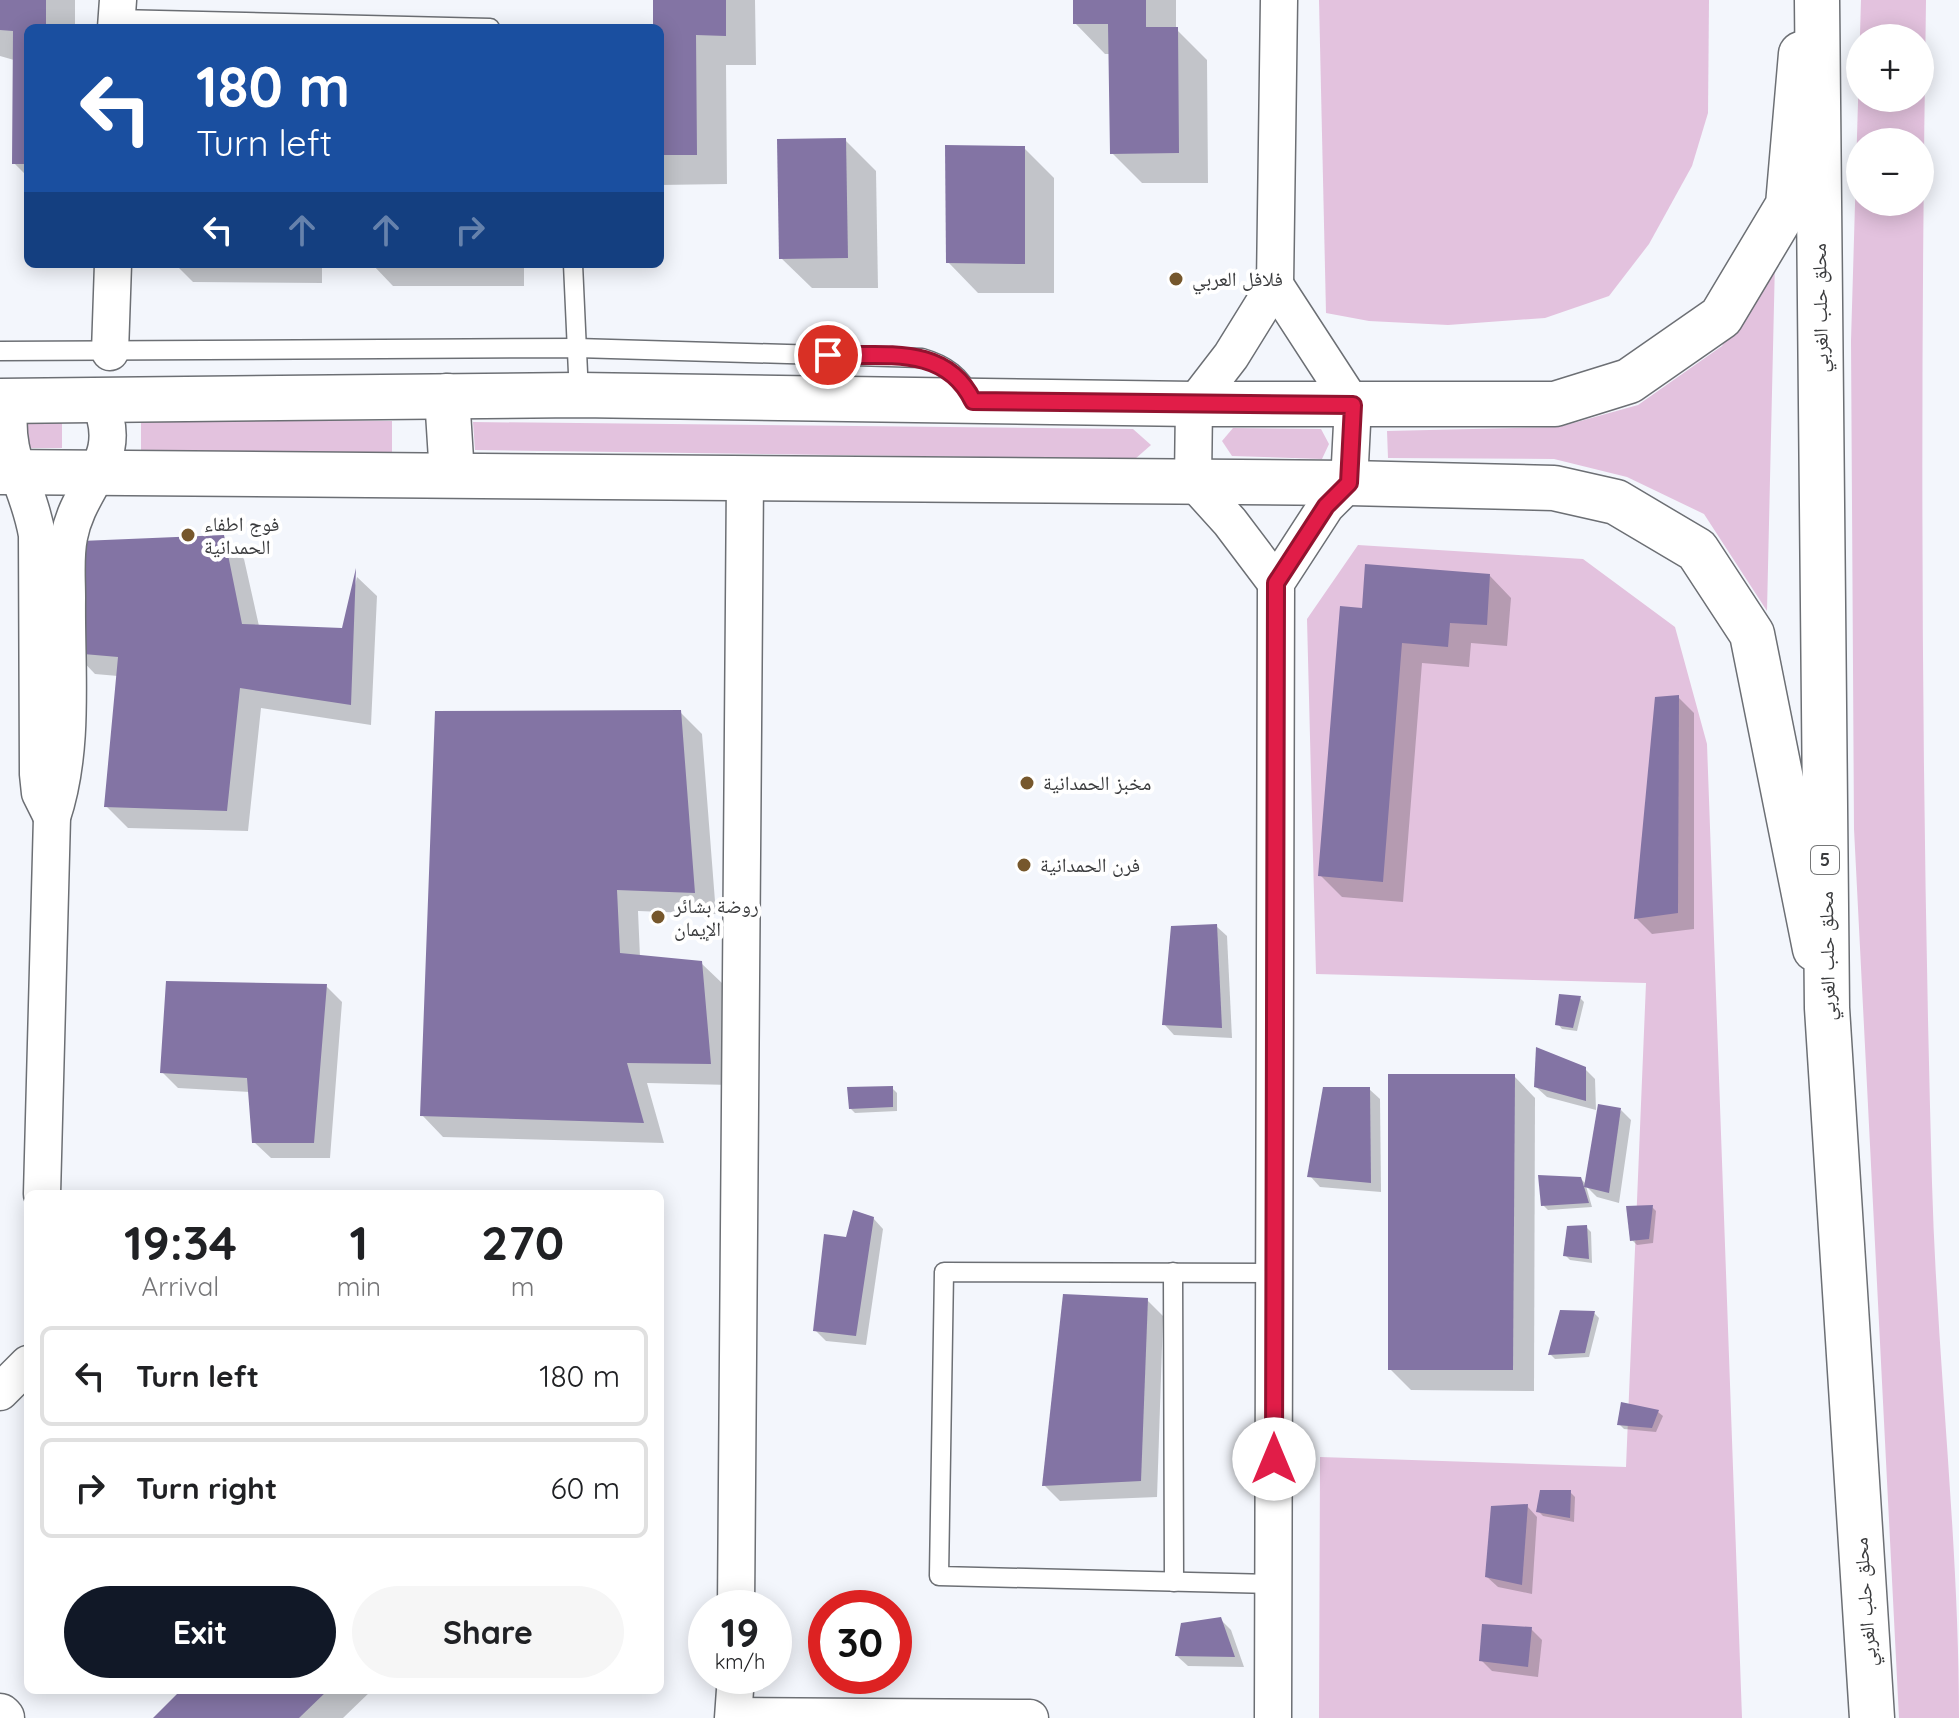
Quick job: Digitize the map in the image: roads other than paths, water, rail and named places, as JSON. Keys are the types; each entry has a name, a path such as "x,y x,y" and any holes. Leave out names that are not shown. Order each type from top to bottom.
{"main road":[{"path":"5,401 579,395 1194,404 1555,404 1629,381 1721,317 1788,205 1805,0"},
{"name":"محلق حلب الغربي","path":"1817,0 1827,1008 1872,1718"},
{"path":"447,396 452,475"},
{"path":"7,472 100,470 1349,483 1554,488 1616,502 1697,550 1752,634 1827,1008"}],"street":[{"path":"1276,583 1230,522 1193,481 1194,404 1231,356 1275,285 1279,0"},
{"path":"110,352 113,268"},
{"path":"1273,1718 1276,583 1326,506 1349,483 1353,405 1275,285"},
{"path":"5,401 7,472 30,502 37,535 38,774 40,793 52,817"},
{"path":"42,1190 52,817 64,772 68,541 79,503 100,470 109,435 99,401"},
{"path":"736,1590 745,478"},
{"path":"0,1392 24,1368"},
{"path":"735,1694 734,1717 1030,1718"}],"lane":[{"path":"117,16 366,24"},
{"path":"573,268 579,395"},
{"path":"0,351 577,348 922,358 940,364 956,375 973,401"},
{"path":"1273,1584 939,1576 944,1272 1275,1273"},
{"path":"1173,1272 1174,1582"}],"place":[{"name":"فلافل العربي","path":"1176,279"},
{"name":"فوج اطفاء الحمدانية","path":"188,535"},
{"name":"مخبز الحمدانية","path":"1027,783"},
{"name":"فرن الحمدانية","path":"1024,865"},
{"name":"روضة بشائر الإيمان","path":"658,917"}]}
